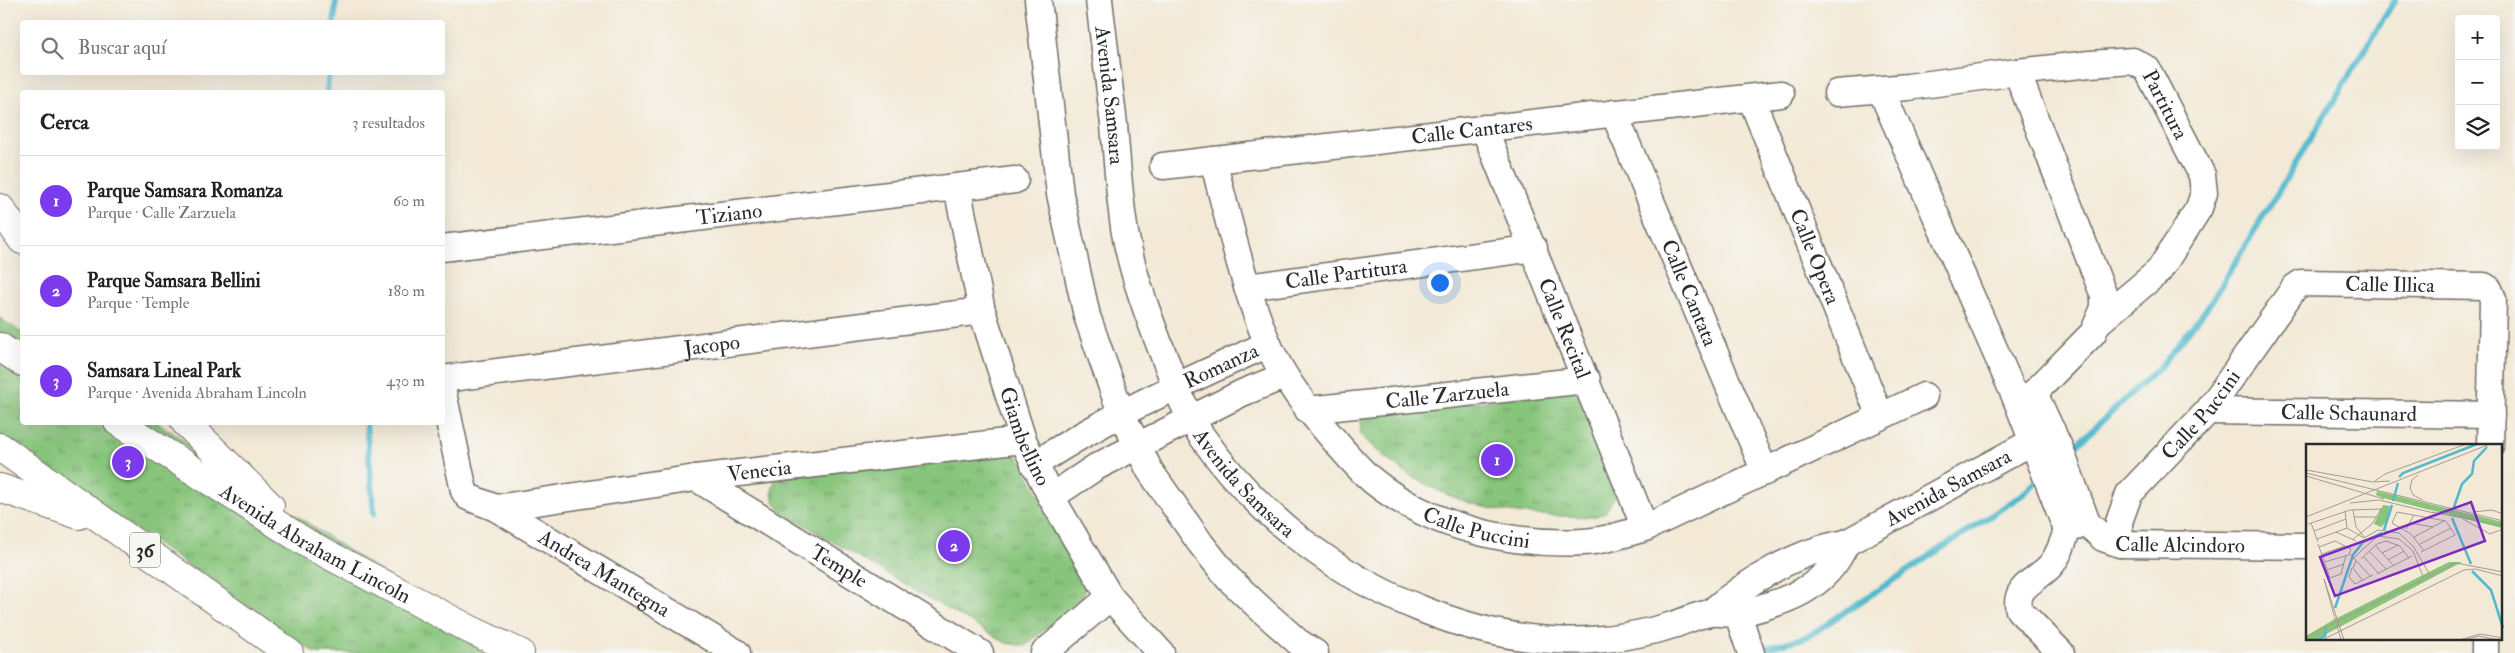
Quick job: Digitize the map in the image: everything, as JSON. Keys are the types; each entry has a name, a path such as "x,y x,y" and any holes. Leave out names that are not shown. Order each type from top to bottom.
{"main road":[{"path":"0,208 20,237"},
{"path":"0,347 20,361"},
{"name":"Avenida Abraham Lincoln","path":"123,425 308,544 520,653"},
{"path":"188,425 308,544"},
{"name":"36","path":"0,447 289,653"},
{"path":"0,488 35,498 114,528"}],"street":[{"path":"1038,0 1060,194 1087,316 1121,413 1137,448 1175,509 1228,578 1291,636 1316,653"},
{"name":"Avenida Samsara","path":"1100,0 1119,195 1126,236 1147,308 1177,388 1191,418 1225,466 1252,496 1296,536 1358,580 1424,610 1495,632 1556,642 1627,636 1710,613 1734,604 1800,593 1815,585 1829,574 1839,560 1846,544 2046,446"},
{"name":"Partitura","path":"1837,93 1881,90 2090,64 2140,63 2148,69 2202,175 2204,193 2199,208 2159,271 2101,320 2093,333 2026,397"},
{"path":"2017,72 2104,296 2101,320"},
{"path":"1881,90 2026,397 2077,527 2055,560 2020,592 2019,610 2061,653"},
{"name":"Calle Cantares","path":"1163,166 1782,94"},
{"name":"Calle Opera","path":"1750,98 1880,416"},
{"name":"Calle Cantata","path":"1614,113 1765,472"},
{"name":"Calle Recital","path":"1484,128 1534,248 1645,528"},
{"name":"Calle Puccini","path":"1213,160 1247,287 1268,344 1284,376 1308,410 1354,463 1374,481 1395,497 1428,514 1471,529 1507,538 1550,542 1584,542 1611,538 1645,528 1924,396"},
{"name":"Tiziano","path":"445,248 1015,180"},
{"name":"Giambellino","path":"956,187 982,311 1023,440 1051,497 1110,597 1161,653"},
{"name":"Calle Partitura","path":"1247,287 1534,248"},
{"name":"Calle Illica","path":"2295,287 2304,282 2484,286 2489,289 2493,299 2491,416"},
{"name":"Calle Puccini","path":"2120,544 2119,522 2129,494 2208,411 2295,287"},
{"name":"Jacopo","path":"445,379 982,311"},
{"name":"Romanza","path":"1034,465 1075,438 1121,413 1268,344"},
{"name":"Romanza","path":"1051,497 1090,470 1137,448 1191,418 1284,376"},
{"name":"Calle Zarzuela","path":"1308,410 1586,380"},
{"name":"Andrea Mantegna","path":"445,402 464,491 468,497 496,508 737,653"},
{"name":"Calle Schaunard","path":"2208,411 2491,416"},
{"path":"2490,444 2491,416"},
{"name":"Venecia","path":"496,508 696,478 1023,440"},
{"name":"Temple","path":"696,478 980,653"},
{"name":"Calle Alcindoro","path":"2077,527 2120,544 2306,546"},
{"path":"1044,653 1110,597"},
{"path":"1734,604 1751,653"},
{"path":"2485,640 2485,653"}],"green space":[{"path":"0,318 20,332 20,425 161,425 502,653 315,653 0,436"},
{"path":"1576,390 1614,482 1616,494 1605,513 1593,517 1510,512 1460,499 1441,492 1406,473 1389,461 1360,434 1361,416"},
{"path":"994,446 1017,455 1087,580 1084,594 1080,600 1025,646 1006,643 782,512 772,495 777,477"}],"waterway":[{"path":"334,20 336,0"},
{"path":"2068,453 2163,364 2210,304 2395,0"},
{"path":"327,90 329,75"},
{"path":"366,425 374,514"},
{"path":"1756,651 1807,637 2022,495 2040,478"}],"place":[{"name":"Parque Samsara Romanza","path":"1497,460"},
{"name":"Samsara Lineal Park","path":"128,462"},
{"name":"Parque Samsara Bellini","path":"954,546"}]}
